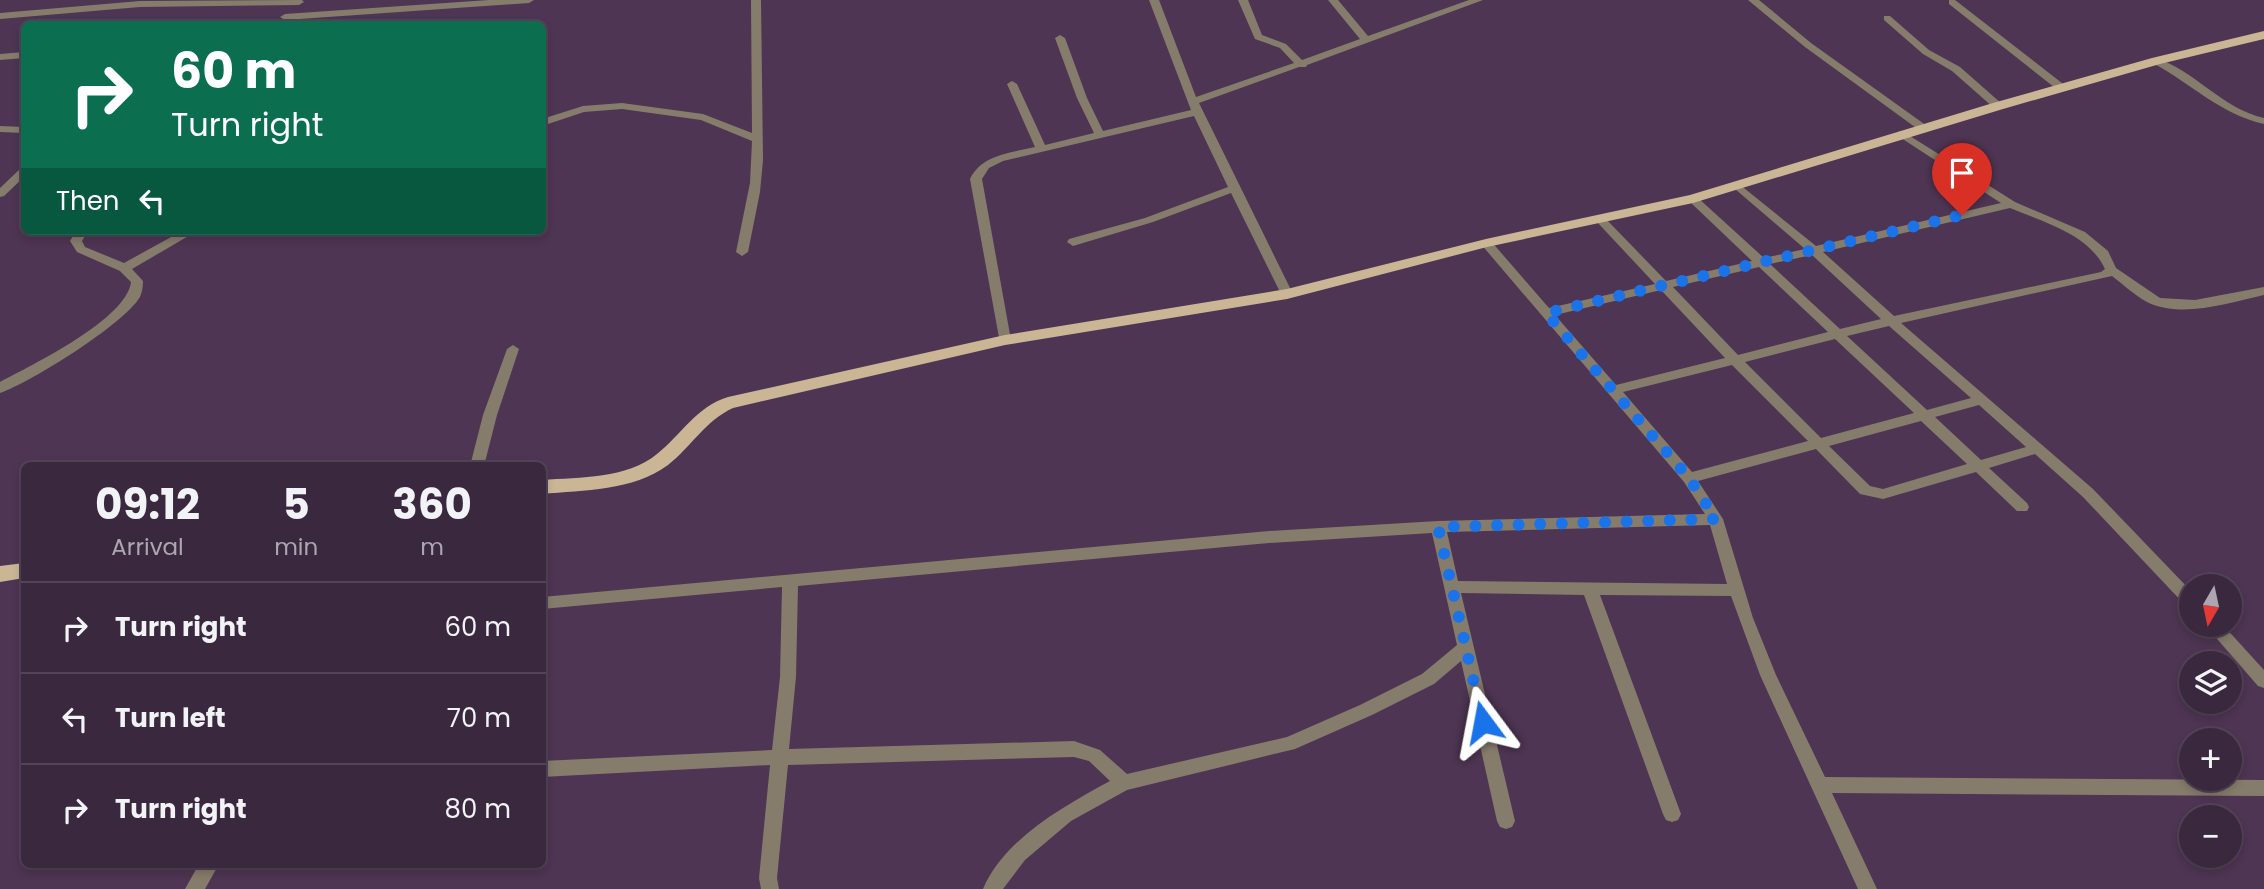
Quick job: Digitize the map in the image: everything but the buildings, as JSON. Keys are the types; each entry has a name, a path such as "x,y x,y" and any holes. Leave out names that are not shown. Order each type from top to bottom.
{"main road":[{"path":"546,487 624,477 649,469 664,458 699,420 729,403 1005,340 1287,294 1486,243 1693,199 1998,106 2156,61 2264,35"},
{"path":"0,574 21,571"}],"street":[{"path":"282,21 440,4 529,0"},
{"path":"742,251 755,187 758,139 755,48 757,0"},
{"path":"1154,0 1195,107 1287,294"},
{"path":"1243,0 1258,37 1283,46 1302,65"},
{"path":"1333,0 1367,41"},
{"path":"1005,340 976,179 979,170 986,163 1100,135 1195,107 1478,0"},
{"path":"1753,0 1808,45 1923,128"},
{"path":"282,21 300,1"},
{"path":"0,16 140,4 300,1"},
{"path":"1952,2 2063,89"},
{"path":"1887,18 1926,52 1956,69 1998,106"},
{"path":"1060,38 1082,98 1100,135"},
{"path":"0,57 21,55"},
{"path":"2156,61 2187,77 2237,113 2264,121"},
{"path":"1012,84 1041,149"},
{"path":"546,122 583,109 622,106 703,117 758,139"},
{"path":"0,129 21,130"},
{"path":"1902,134 2011,204 2081,235 2104,254 2110,262 2111,270 2155,301 2166,304 2225,299 2264,291"},
{"path":"0,194 21,174"},
{"path":"1739,187 2088,492 2179,588"},
{"path":"1073,242 1149,220 1235,188"},
{"path":"1693,199 2022,507"},
{"path":"1546,313 2011,204"},
{"path":"1601,220 1855,482 1873,494 1883,494 2039,448"},
{"path":"0,388 73,346 114,317 135,296 137,281 124,268 81,249 76,241 80,235"},
{"path":"124,268 184,235"},
{"path":"1486,243 1689,478 1716,519 1736,590 1768,675 1868,889"},
{"path":"1614,390 1891,321 2105,275 2111,270"},
{"path":"478,462 490,415 513,349"},
{"path":"1689,478 1982,400"},
{"path":"546,603 1256,538 1438,527 1716,519"},
{"path":"1438,527 1506,821"},
{"path":"770,889 768,878 788,677 790,581"},
{"path":"1452,587 1736,590"},
{"path":"1590,589 1672,814"},
{"path":"2224,637 2264,681"},
{"path":"992,889 1018,854 1065,815 1124,783 1289,744 1366,710 1428,678 1466,647"},
{"path":"546,769 782,757 1074,749 1094,755 1124,783"},
{"path":"1820,785 2264,788"},
{"path":"194,889 207,868"}],"route":[{"path":"1483,722 1438,527 1716,519 1689,478 1546,313 1962,215"}]}
